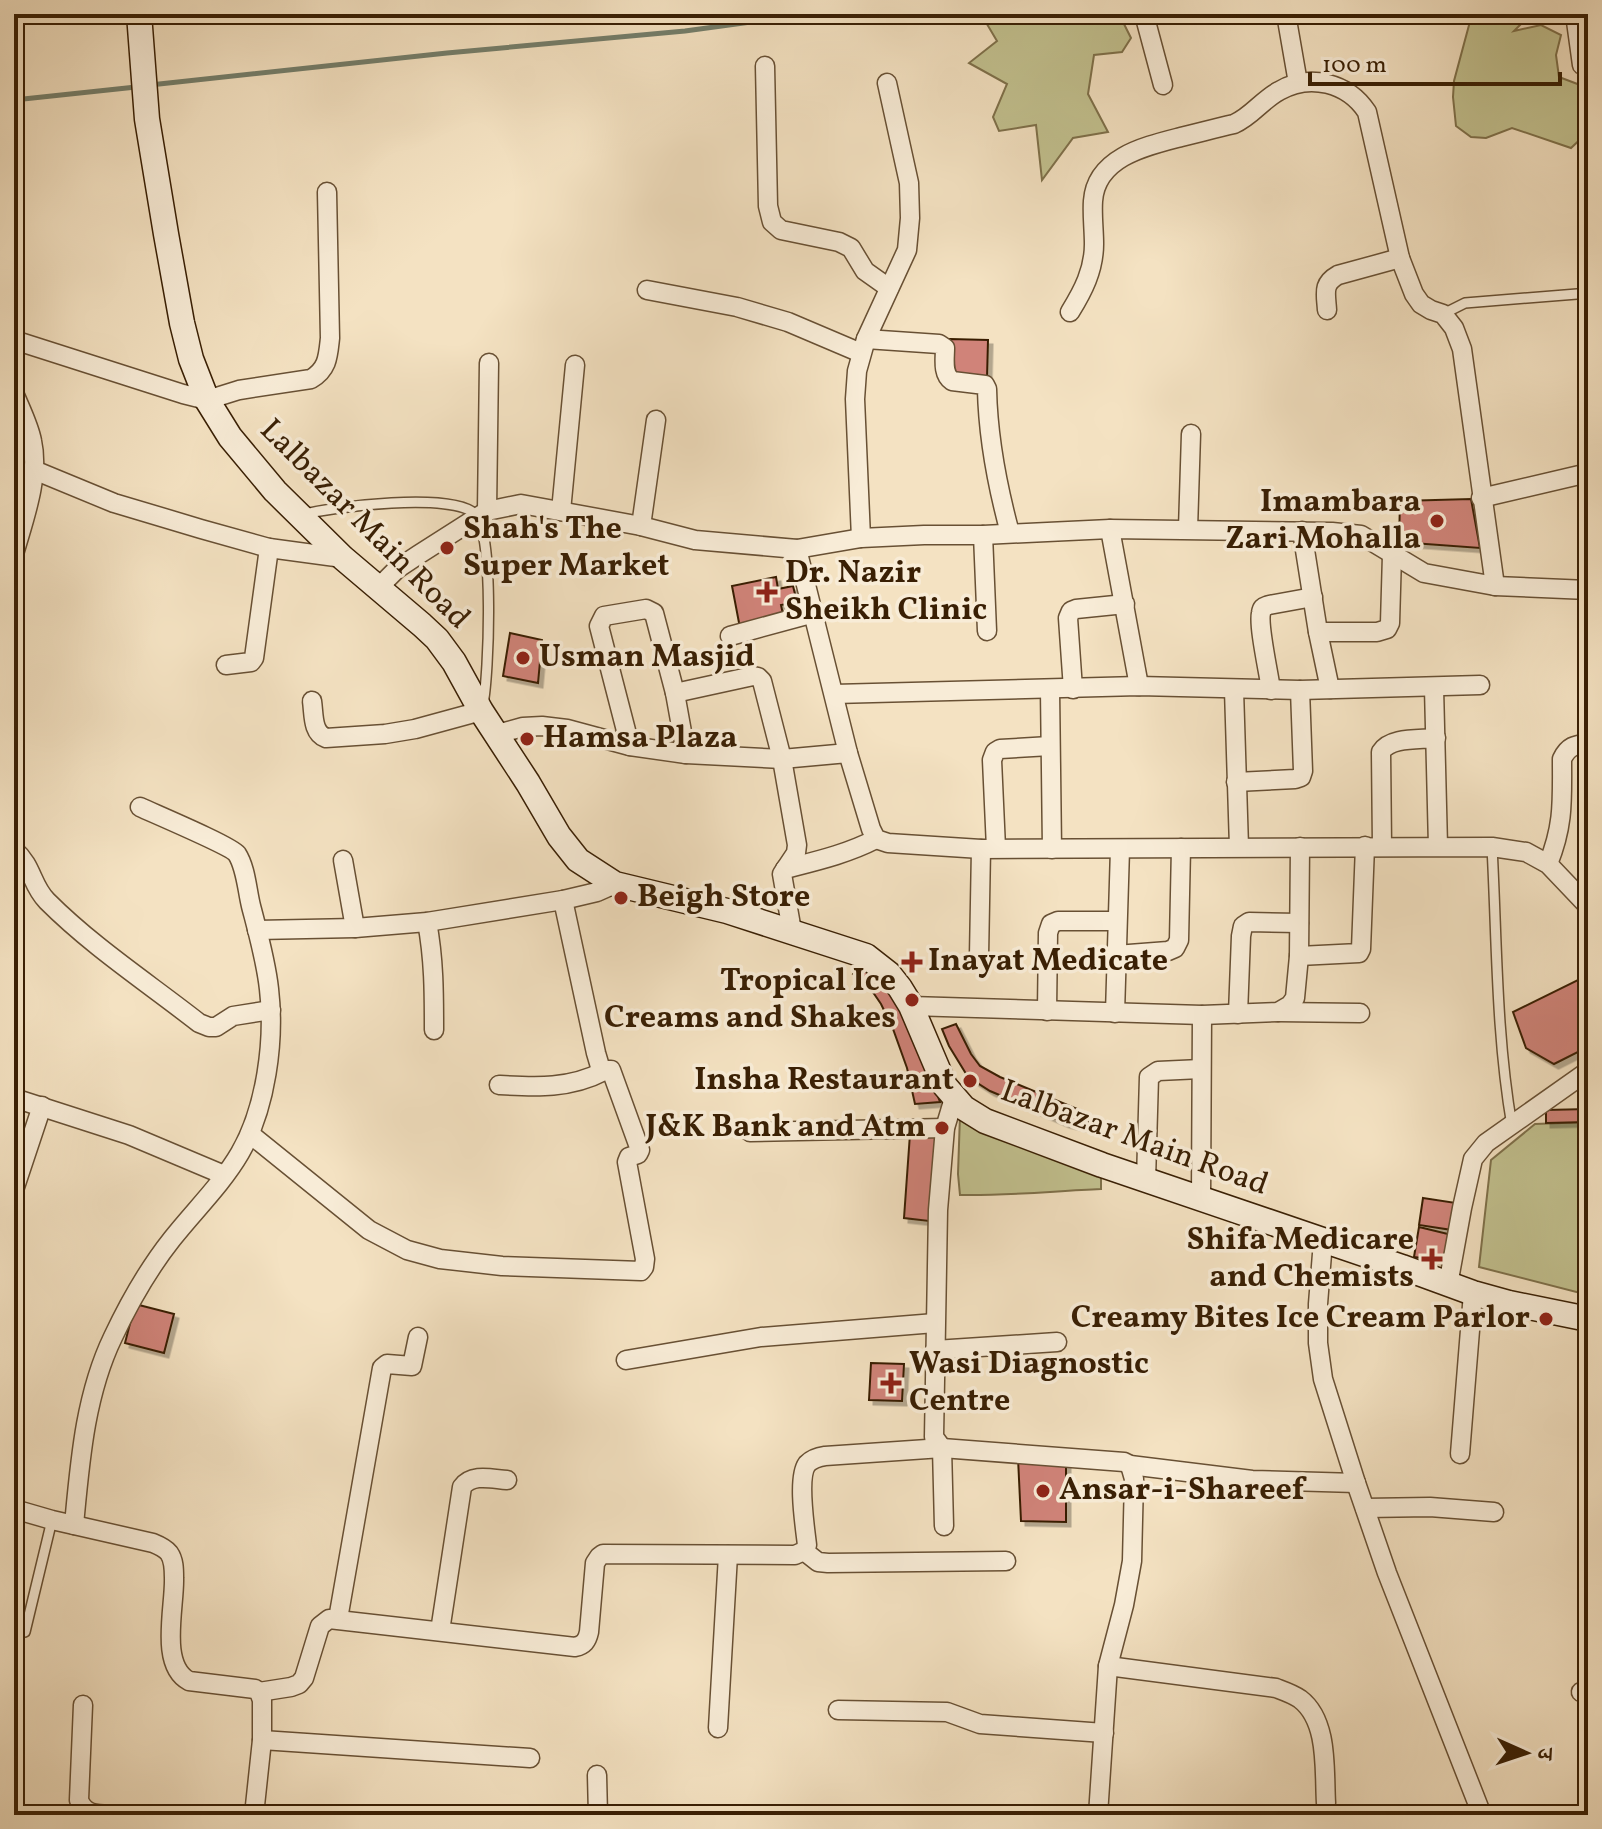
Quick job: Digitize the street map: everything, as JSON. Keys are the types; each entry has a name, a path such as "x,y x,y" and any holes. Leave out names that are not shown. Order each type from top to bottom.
{"main road":[{"name":"Lalbazar Main Road","path":"139,14 147,119 182,323 191,359 207,400 230,437 275,491 343,558 437,639 559,836 578,860 615,884 727,911 866,956 889,974 911,1006 945,1086 964,1108 985,1121 1448,1285 1509,1303 1588,1319"}],"street":[{"path":"1144,14 1163,85"},
{"path":"1286,14 1298,83"},
{"path":"1575,14 1582,65"},
{"path":"765,66 768,206 772,222 781,230 839,242 851,248 865,271 889,288"},
{"path":"861,538 855,399 857,371 863,346 907,250 910,218 909,183 887,83"},
{"path":"1070,312 1084,288 1091,266 1095,190 1113,164 1141,148 1234,124 1245,119 1280,90 1298,83 1335,85 1349,92 1367,112 1400,258 1414,294 1421,304 1443,314 1454,328 1462,349 1495,586"},
{"path":"14,340 207,400 239,390 311,379 320,374 328,360 330,338 327,192"},
{"path":"1327,310 1325,287 1330,279 1400,258"},
{"path":"647,290 750,311 863,346 939,344 945,348 948,378 985,385 987,389 992,456 1010,533"},
{"path":"483,514 489,363"},
{"path":"561,511 575,365"},
{"path":"14,554 34,470 32,441 15,401"},
{"path":"641,526 656,420"},
{"path":"1188,529 1191,434"},
{"path":"34,470 114,503 269,548 343,558"},
{"path":"1481,498 1588,473"},
{"path":"379,587 397,569 483,514 521,504 641,526 695,540 797,549 861,538 1110,529 1332,532 1361,535 1424,573 1495,586 1588,590"},
{"path":"1110,529 1139,686"},
{"path":"1302,531 1330,689"},
{"path":"983,535 987,631"},
{"path":"226,665 251,662 254,658 269,548"},
{"path":"797,549 848,753 876,839 888,843 1052,849 1492,847 1526,852 1548,864 1588,906"},
{"path":"1318,632 1377,632 1387,629 1390,623 1392,555"},
{"path":"1271,690 1261,611 1264,606 1313,597"},
{"path":"1073,689 1068,618 1071,611 1125,604"},
{"path":"630,746 599,626 604,616 646,609 654,613 675,693 686,754"},
{"path":"730,636 814,613"},
{"path":"675,693 753,676 762,681 782,759 797,845 796,853 782,874 792,931"},
{"path":"834,694 1139,686 1300,690 1480,685"},
{"path":"1434,688 1438,846"},
{"path":"1050,690 1052,849"},
{"path":"1234,690 1239,847"},
{"path":"1236,782 1301,777 1300,690"},
{"path":"312,701 317,732 326,738 400,731 481,711"},
{"path":"497,734 542,726 567,729 630,746 686,754 782,759 848,753"},
{"path":"1299,956 1359,953 1374,846 1381,752 1389,743 1436,738"},
{"path":"1548,864 1557,843 1561,821 1562,759 1572,746 1588,743"},
{"path":"979,956 989,848 992,760 1000,749 1050,746"},
{"path":"74,1525 79,1462 90,1401 111,1339 170,1241 238,1157 250,1134 269,1052 269,986 236,852 140,807"},
{"path":"785,869 836,856 876,839"},
{"path":"1278,1012 1295,998 1299,956 1300,847"},
{"path":"1116,955 1175,948 1179,940 1181,848"},
{"path":"1115,1013 1120,849"},
{"path":"14,850 25,860 40,894 49,903 88,938 199,1023 216,1027 233,1016 271,1010"},
{"path":"343,860 355,928"},
{"path":"257,930 355,928 427,922 563,900 615,884"},
{"path":"563,900 596,1053 604,1071"},
{"path":"1047,1011 1048,933 1051,924 1058,921 1117,921"},
{"path":"427,922 435,982 434,1030"},
{"path":"1238,1014 1243,926 1249,922 1299,923"},
{"path":"911,1006 1202,1015 1360,1013"},
{"path":"1201,1198 1202,1015"},
{"path":"1146,1180 1149,1077 1158,1071 1201,1069"},
{"path":"250,1134 369,1230 407,1250 440,1259 502,1266 641,1271 645,1259 627,1162 640,1150 611,1070 559,1086 499,1085"},
{"path":"1448,1285 1473,1159 1486,1143 1588,1071"},
{"path":"14,1098 129,1135 224,1175"},
{"path":"944,1526 942,1448 934,1437 935,1323 938,1210 945,1128 954,1098"},
{"path":"14,1190 42,1106"},
{"path":"750,1132 945,1128"},
{"path":"1323,1241 1318,1304 1318,1343 1323,1379 1387,1573 1482,1815"},
{"path":"1460,1454 1473,1293"},
{"path":"626,1360 761,1337 935,1323"},
{"path":"338,1619 382,1368 387,1364 412,1366 418,1337"},
{"path":"935,1350 1057,1342"},
{"path":"259,1692 299,1684 304,1678 320,1626 329,1619 575,1647 582,1645 589,1632 595,1563 603,1554 795,1555 804,1551 807,1545 803,1475 810,1461 825,1456 942,1448 1124,1462 1252,1480 1356,1483"},
{"path":"1098,1815 1108,1666 1132,1561 1134,1479 1130,1465"},
{"path":"440,1631 462,1487 475,1478 507,1480"},
{"path":"1365,1508 1430,1507 1494,1512"},
{"path":"14,1509 160,1545 170,1554 174,1565 172,1659 180,1676 189,1681 255,1689 262,1700 262,1740 254,1815"},
{"path":"804,1551 818,1562 828,1563 1006,1561"},
{"path":"718,1728 728,1555"},
{"path":"1108,1666 1276,1688 1297,1697 1306,1705 1318,1728 1326,1803"},
{"path":"83,1705 79,1800 88,1813 117,1815"},
{"path":"838,1710 947,1712 980,1724 1104,1733"},
{"path":"262,1740 530,1758"},
{"path":"597,1775 598,1815"}],"lane":[{"path":"1443,314 1465,303 1577,294"},
{"path":"299,515 341,507 417,502 483,514 487,681 481,711"},
{"path":"1492,847 1499,1004 1512,1126"},
{"path":"25,1632 52,1520"}],"shaded area":[{"path":"981,14 1119,14 1131,38 1122,52 1094,55 1088,94 1108,132 1073,138 1042,180 1036,125 999,131 993,117 1007,84 969,63 997,41"},
{"path":"1472,14 1531,14 1514,31 1541,25 1561,35 1556,55 1559,77 1588,88 1588,132 1571,148 1512,128 1486,138 1471,137 1456,126 1454,81"},
{"path":"960,1115 1101,1169 1101,1189 960,1195"},
{"path":"1588,1122 1588,1295 1479,1267 1491,1160 1535,1124"}],"building":[{"path":"950,339 988,340 987,378 949,377"},
{"name":"Imambara Zari Mohalla","path":"1471,499 1480,548 1399,542 1400,501"},
{"path":"776,577 778,589 793,586 797,602 781,605 784,619 740,628 732,586"},
{"name":"Usman Masjid","path":"510,633 542,640 538,683 503,676"},
{"path":"861,960 896,990 940,1102 915,1104 907,1068 893,1029 868,985 853,974"},
{"path":"1588,975 1588,1047 1554,1064 1526,1048 1513,1012"},
{"path":"956,1024 980,1066 1089,1114 1087,1128 1065,1123 990,1091 968,1077 942,1029"},
{"path":"1588,1109 1588,1122 1546,1123 1546,1110"},
{"path":"936,1133 929,1221 904,1218 910,1134"},
{"path":"1423,1198 1456,1203 1452,1230 1419,1225"},
{"path":"1419,1227 1452,1235 1446,1261 1414,1257"},
{"path":"135,1304 174,1314 164,1353 125,1343"},
{"path":"871,1363 904,1364 902,1401 869,1400"},
{"name":"Ansar-i-Shareef","path":"1018,1458 1066,1461 1066,1522 1021,1521"}],"waterway":[{"path":"150,85 685,31 809,14"},
{"path":"14,100 136,87"}],"place":[{"name":"Imambara Zari Mohalla","path":"1437,521"},
{"name":"Shah's The Super Market","path":"447,548"},
{"name":"Dr. Nazir Sheikh Clinic","path":"767,592"},
{"name":"Usman Masjid","path":"523,658"},
{"name":"Hamsa Plaza","path":"527,739"},
{"name":"Beigh Store","path":"621,898"},
{"name":"Inayat Medicate","path":"912,962"},
{"name":"Tropical Ice Creams and Shakes","path":"912,1000"},
{"name":"Insha Restaurant","path":"970,1081"},
{"name":"J&K Bank and Atm","path":"942,1128"},
{"name":"Shifa Medicare and Chemists","path":"1432,1259"},
{"name":"Creamy Bites Ice Cream Parlor","path":"1546,1319"},
{"name":"Wasi Diagnostic Centre","path":"891,1383"},
{"name":"Ansar-i-Shareef","path":"1043,1491"}]}
